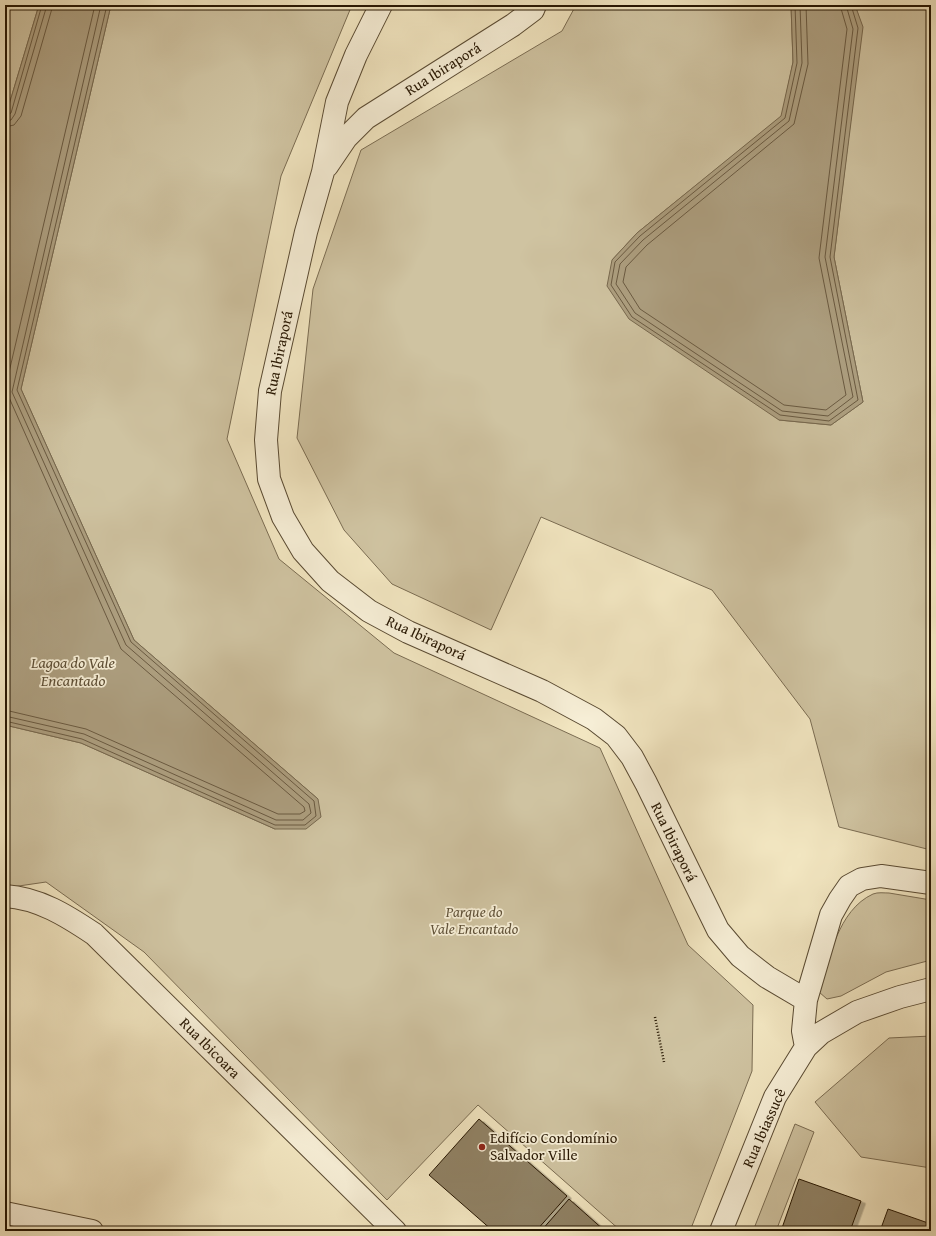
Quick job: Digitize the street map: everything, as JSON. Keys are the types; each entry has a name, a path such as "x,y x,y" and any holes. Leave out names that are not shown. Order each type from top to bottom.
{"street":[{"name":"Rua Ibiraporá","path":"381,5 356,55 338,102 323,172 306,232 270,391 266,440 269,479 283,517 303,551 330,581 369,611 408,632 542,690 594,719 616,736 632,757 646,783 718,930 740,956 767,977 806,1000"},
{"name":"Rua Ibiraporá","path":"323,172 346,138 366,118 513,25 533,10 535,5"},
{"path":"806,1048 802,1031 806,1000 832,915 849,886 862,879 881,876 901,877 931,883"},
{"name":"Rua Ibicoara","path":"5,896 44,905 63,913 94,934 387,1227"},
{"name":"Rua Ibiassucê","path":"722,1231 775,1097 806,1048 821,1033 857,1012 900,997 931,989"},
{"path":"5,1213 92,1231"}],"path":[{"path":"654,1017 664,1062"}],"green space":[{"path":"5,5 39,5 5,118"},
{"name":"Parque do Vale Encantado","path":"111,5 352,5 281,176 227,439 279,559 394,653 600,748 688,945 753,1005 752,1071 690,1231 621,1231 478,1105 387,1200 144,952 46,882 5,888 5,725 81,743 275,829 318,799 134,640 21,389"},
{"path":"576,5 791,5 793,62 782,116 637,233 612,260 779,420 831,425 863,402 834,257 862,27 855,5 931,5 931,850 839,827 810,719 712,590 541,517 491,630 392,584 344,530 297,438 313,289 361,150 562,31"},
{"path":"875,893 889,893 931,900 931,960 886,972 841,996 827,999 819,992 831,951 843,923 851,911 861,901"},
{"path":"931,1036 931,1168 861,1157 815,1102 889,1038"},
{"path":"795,1124 814,1132 776,1231 753,1231"}],"water":[{"name":"Lagoa do Vale Encantado","path":"39,5 111,5 21,389 134,640 318,799 321,817 306,829 275,829 81,743 5,725 5,118"},
{"path":"791,5 855,5 863,27 834,257 863,402 831,425 779,420 629,319 607,286 612,260 637,233 781,116 793,62"}],"building":[{"name":"Edifício Condomínio Salvador Ville","path":"479,1119 567,1196 536,1231 493,1231 429,1175"},
{"path":"799,1179 861,1201 850,1231 781,1231"},
{"name":"Edifício Condomínio Salvador Ville","path":"569,1199 605,1231 541,1231"},
{"path":"888,1209 931,1224 931,1231 880,1231"}],"place":[{"name":"Edifício Condomínio Salvador Ville","path":"482,1147"}]}
